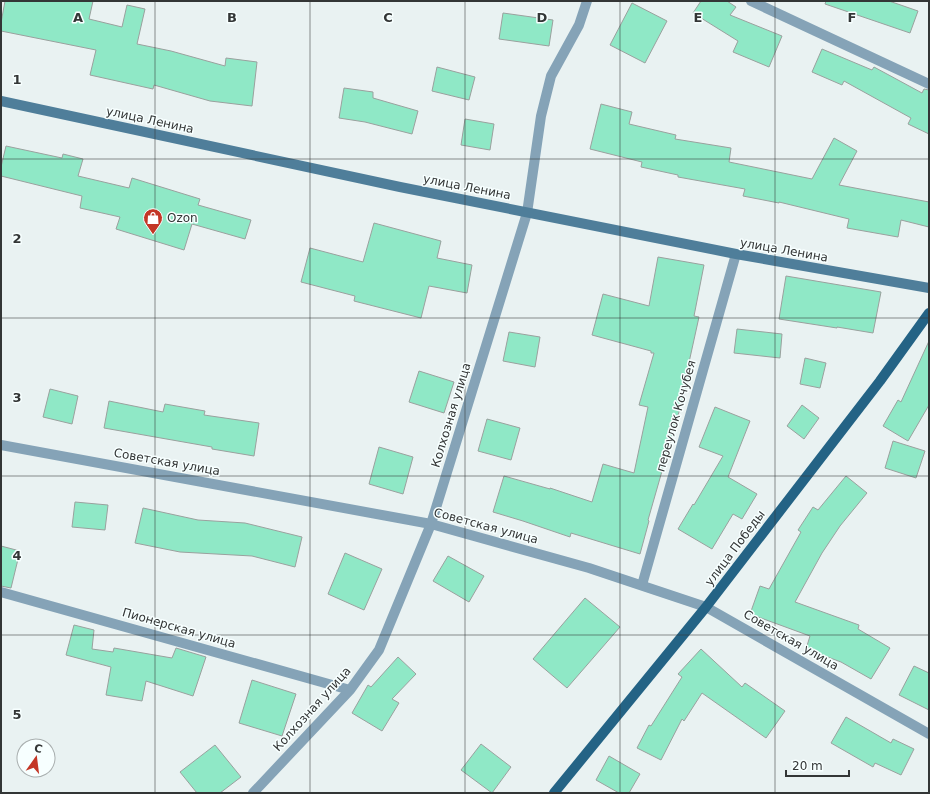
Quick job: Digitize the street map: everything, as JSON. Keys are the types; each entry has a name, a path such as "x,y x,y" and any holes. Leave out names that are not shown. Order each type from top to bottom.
{"main road":[{"name":"улица Ленина","path":"1,101 527,213 736,254 929,288"},
{"name":"улица Победы","path":"554,793 706,607 880,381 929,313"}],"street":[{"name":"Колхозная улица","path":"253,793 350,690 379,650 432,524 527,213 541,116 551,76 579,25 587,1"},
{"path":"751,1 929,84"},
{"name":"переулок Кочубея","path":"642,585 736,254"},
{"name":"Советская улица","path":"1,445 432,524 589,568 706,607 929,734"},
{"name":"Пионерская улица","path":"1,592 350,690"}],"building":[{"path":"5,1 93,1 89,19 122,27 127,5 145,9 137,44 171,51 225,66 226,58 257,62 252,106 210,101 154,85 153,89 90,75 96,50 1,31"},
{"path":"701,1 727,1 736,7 730,15 782,36 769,67 733,52 738,41 693,13"},
{"path":"826,1 889,1 918,11 910,33 825,4"},
{"path":"632,3 667,21 645,63 610,45"},
{"path":"503,13 553,20 549,46 499,39"},
{"path":"822,49 872,70 874,67 922,93 924,89 929,90 929,134 908,124 911,118 844,81 842,85 812,72"},
{"path":"437,67 475,77 469,100 432,91"},
{"path":"344,88 373,92 373,98 418,111 412,134 365,122 339,118"},
{"path":"601,104 632,112 629,124 676,135 675,139 731,148 729,162 812,179 834,138 857,151 839,185 929,202 929,227 901,220 898,237 847,228 849,219 779,202 743,196 745,189 678,177 678,175 641,167 642,162 590,149"},
{"path":"465,119 494,124 490,150 461,145"},
{"path":"6,146 62,158 63,154 83,159 78,176 129,188 132,178 200,199 198,205 251,220 245,239 192,224 184,250 116,229 120,217 80,208 82,196 1,176 1,167"},
{"path":"374,223 441,241 437,258 472,265 467,293 429,286 421,318 354,301 355,296 301,282 310,248 363,262"},
{"path":"658,257 704,265 694,316 699,317 686,376 689,377 648,520 649,521 640,554 571,533 570,537 493,512 504,476 550,488 592,502 603,464 634,473 648,407 639,405 654,353 592,335 603,294 649,306"},
{"path":"786,276 881,292 873,333 779,319"},
{"path":"737,329 782,334 780,358 734,353"},
{"path":"509,332 540,337 535,367 503,361"},
{"path":"929,341 929,405 908,441 883,426 898,400 901,402"},
{"path":"805,358 826,363 820,388 800,384"},
{"path":"419,371 454,382 444,413 409,402"},
{"path":"50,389 78,396 72,424 43,417"},
{"path":"109,401 163,412 165,404 205,411 204,415 259,423 254,456 104,428"},
{"path":"802,405 819,418 804,439 787,426"},
{"path":"715,407 750,421 728,477 757,494 742,519 733,514 712,549 678,529 723,456 699,447"},
{"path":"487,419 520,428 511,460 478,451"},
{"path":"893,441 925,451 916,478 885,468"},
{"path":"379,447 413,457 403,494 369,484"},
{"path":"846,476 867,493 840,526 822,553 795,602 859,625 858,629 890,648 871,679 841,662 806,649 810,636 750,614 760,586 769,589 801,532 798,530 813,507 818,510"},
{"path":"75,502 108,505 105,530 72,527"},
{"path":"143,508 198,520 245,523 302,537 295,567 252,556 180,552 135,543"},
{"path":"1,546 20,551 11,588 1,586"},
{"path":"345,553 382,569 364,610 328,594"},
{"path":"448,556 484,576 469,602 433,581"},
{"path":"585,598 620,627 567,688 533,659"},
{"path":"74,625 94,630 92,649 113,652 114,648 172,658 176,648 206,657 193,696 146,681 142,701 106,695 111,667 66,655"},
{"path":"701,649 742,687 745,683 785,711 766,738 702,693 684,721 682,719 661,760 637,748 649,725 651,726 682,677 678,674"},
{"path":"398,657 416,674 392,699 399,703 382,731 352,713 368,685 371,687"},
{"path":"914,666 929,673 929,710 899,695"},
{"path":"252,680 296,694 282,736 239,723"},
{"path":"846,717 891,743 893,739 914,749 901,775 875,763 873,767 831,743"},
{"path":"481,744 511,767 492,793 461,770"},
{"path":"215,745 241,777 220,793 197,793 180,772"},
{"path":"609,756 640,774 629,793 619,793 596,780"}],"place":[{"name":"Ozon","path":"153,235"}]}
